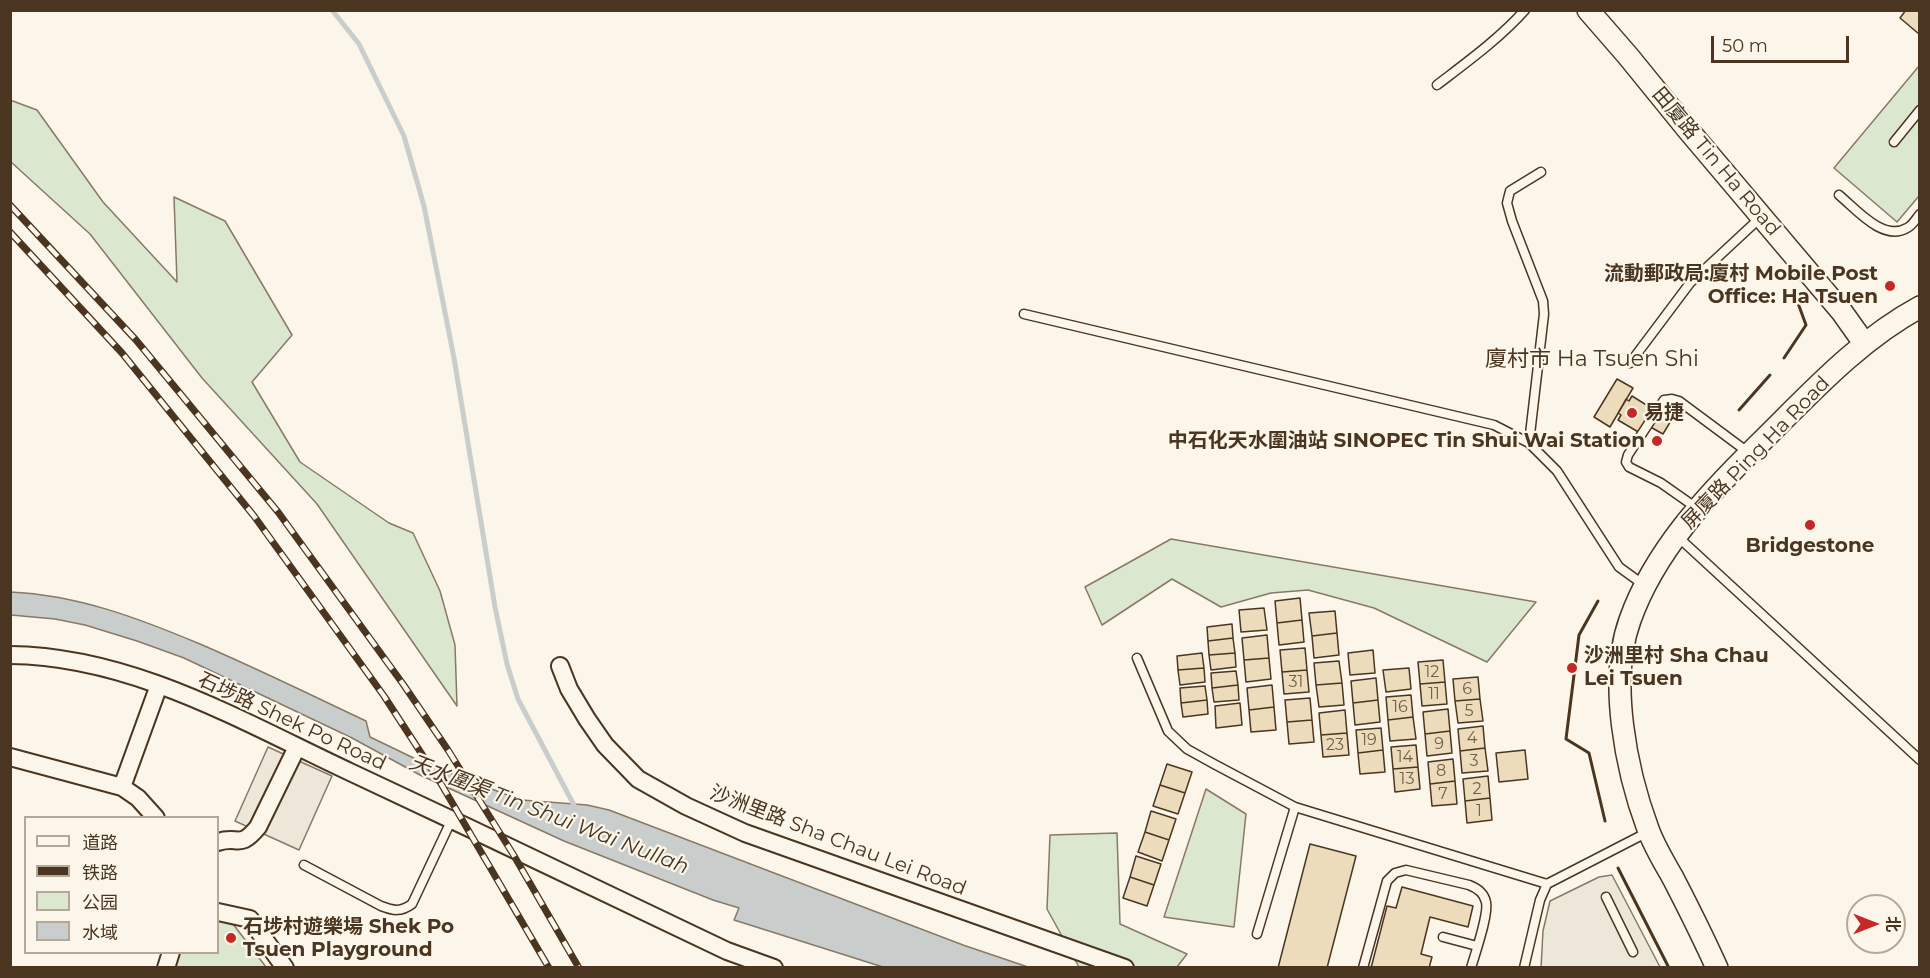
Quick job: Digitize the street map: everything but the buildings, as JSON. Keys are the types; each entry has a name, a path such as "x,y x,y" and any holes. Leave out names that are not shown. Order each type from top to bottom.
{"street":[{"name":"田廈路 Tin Ha Road","path":"1587,10 1842,312 1864,344"},
{"name":"屏廈路 Ping Ha Road","path":"1717,968 1649,832 1628,765 1623,732 1621,658 1629,621 1644,585 1677,536 1750,454 1864,344 1900,317 1920,307"},
{"name":"石埗路 Shek Po Road","path":"10,655 100,665 200,701 727,951 774,968"},
{"name":"沙洲里路 Sha Chau Lei Road","path":"560,666 569,689 605,746 638,779 686,806 745,833 1125,968"},
{"path":"122,787 159,686"},
{"path":"219,842 225,839 238,842 254,832 297,747"},
{"path":"10,757 122,787 138,798 154,816"},
{"path":"219,912 250,919 285,968"}],"lane":[{"path":"1437,84 1469,61 1525,10"},
{"path":"1894,142 1920,110"},
{"path":"1529,443 1544,314 1543,301 1507,203 1510,191 1541,172"},
{"path":"1839,195 1878,227 1895,232 1909,228 1920,214"},
{"path":"1630,363 1690,283 1761,217"},
{"path":"1024,314 1494,425 1529,443 1557,471 1618,567 1644,585"},
{"path":"1699,510 1661,483 1629,467 1626,462 1628,455 1664,400 1679,401 1750,454"},
{"path":"1677,536 1920,760"},
{"path":"1137,658 1168,731 1187,749 1295,807 1547,884"},
{"path":"1257,934 1295,807"},
{"path":"304,865 381,906 392,910 402,910 412,904 452,819"},
{"path":"1524,968 1540,900 1547,884 1649,832"},
{"path":"1364,968 1384,887 1390,876 1400,870 1412,870 1469,885 1480,891 1486,901 1486,907 1472,968"},
{"path":"1606,897 1633,952"},
{"path":"1443,937 1477,946"}],"green space":[{"path":"1919,66 1919,196 1897,222 1834,168"},
{"path":"10,100 37,110 103,202 177,282 174,197 225,221 292,335 252,382 300,462 389,523 413,533 440,591 455,645 457,706 317,504 202,378 90,234 11,162"},
{"path":"1171,539 1536,602 1487,662 1374,608 1308,590 1271,593 1221,607 1172,579 1102,625 1085,587"},
{"path":"1206,789 1246,814 1234,927 1164,917"},
{"path":"1117,833 1120,924 1187,954 1177,967 1079,967 1047,909 1050,835"},
{"name":"石埗村遊樂場 Shek Po Tsuen Playground","path":"219,919 233,924 266,967 170,968 175,954 219,954"}],"shaded area":[{"path":"268,747 332,776 299,850 235,821"},
{"path":"1612,875 1660,967 1541,968 1543,931 1550,901 1599,877"}],"water":[{"name":"天水圍渠 Tin Shui Wai Nullah","path":"10,592 84,603 177,634 366,721 370,737 424,763 510,796 522,800 587,805 609,810 963,945 1028,967 883,967 734,920 739,908 713,900 564,841 420,775 352,738 184,658 85,625 55,619 11,615"}],"waterway":[{"name":"天水圍渠 Tin Shui Wai Nullah","path":"332,10 359,44 404,136 424,206 454,358 495,607 507,664 518,699 576,809"}],"railway":[{"path":"10,205 136,340 278,512 448,750 513,854 579,968"},
{"path":"10,232 122,353 254,516 384,696 440,782 549,968"}],"wall":[{"path":"1784,358 1806,325 1795,295"},
{"path":"1739,410 1770,375"},
{"path":"1598,601 1579,635 1566,739 1589,753 1605,821"},
{"path":"1618,868 1669,968"}],"place":[{"name":"流動郵政局:廈村 Mobile Post Office: Ha Tsuen","path":"1890,286"},
{"name":"易捷","path":"1632,413"},
{"name":"中石化天水圍油站 SINOPEC Tin Shui Wai Station","path":"1657,441"},
{"name":"Bridgestone","path":"1810,525"},
{"name":"沙洲里村 Sha Chau Lei Tsuen","path":"1572,668"},
{"name":"石埗村遊樂場 Shek Po Tsuen Playground","path":"231,938"}],"district":[{"name":"廈村市 Ha Tsuen Shi","path":"1592,360"}]}
